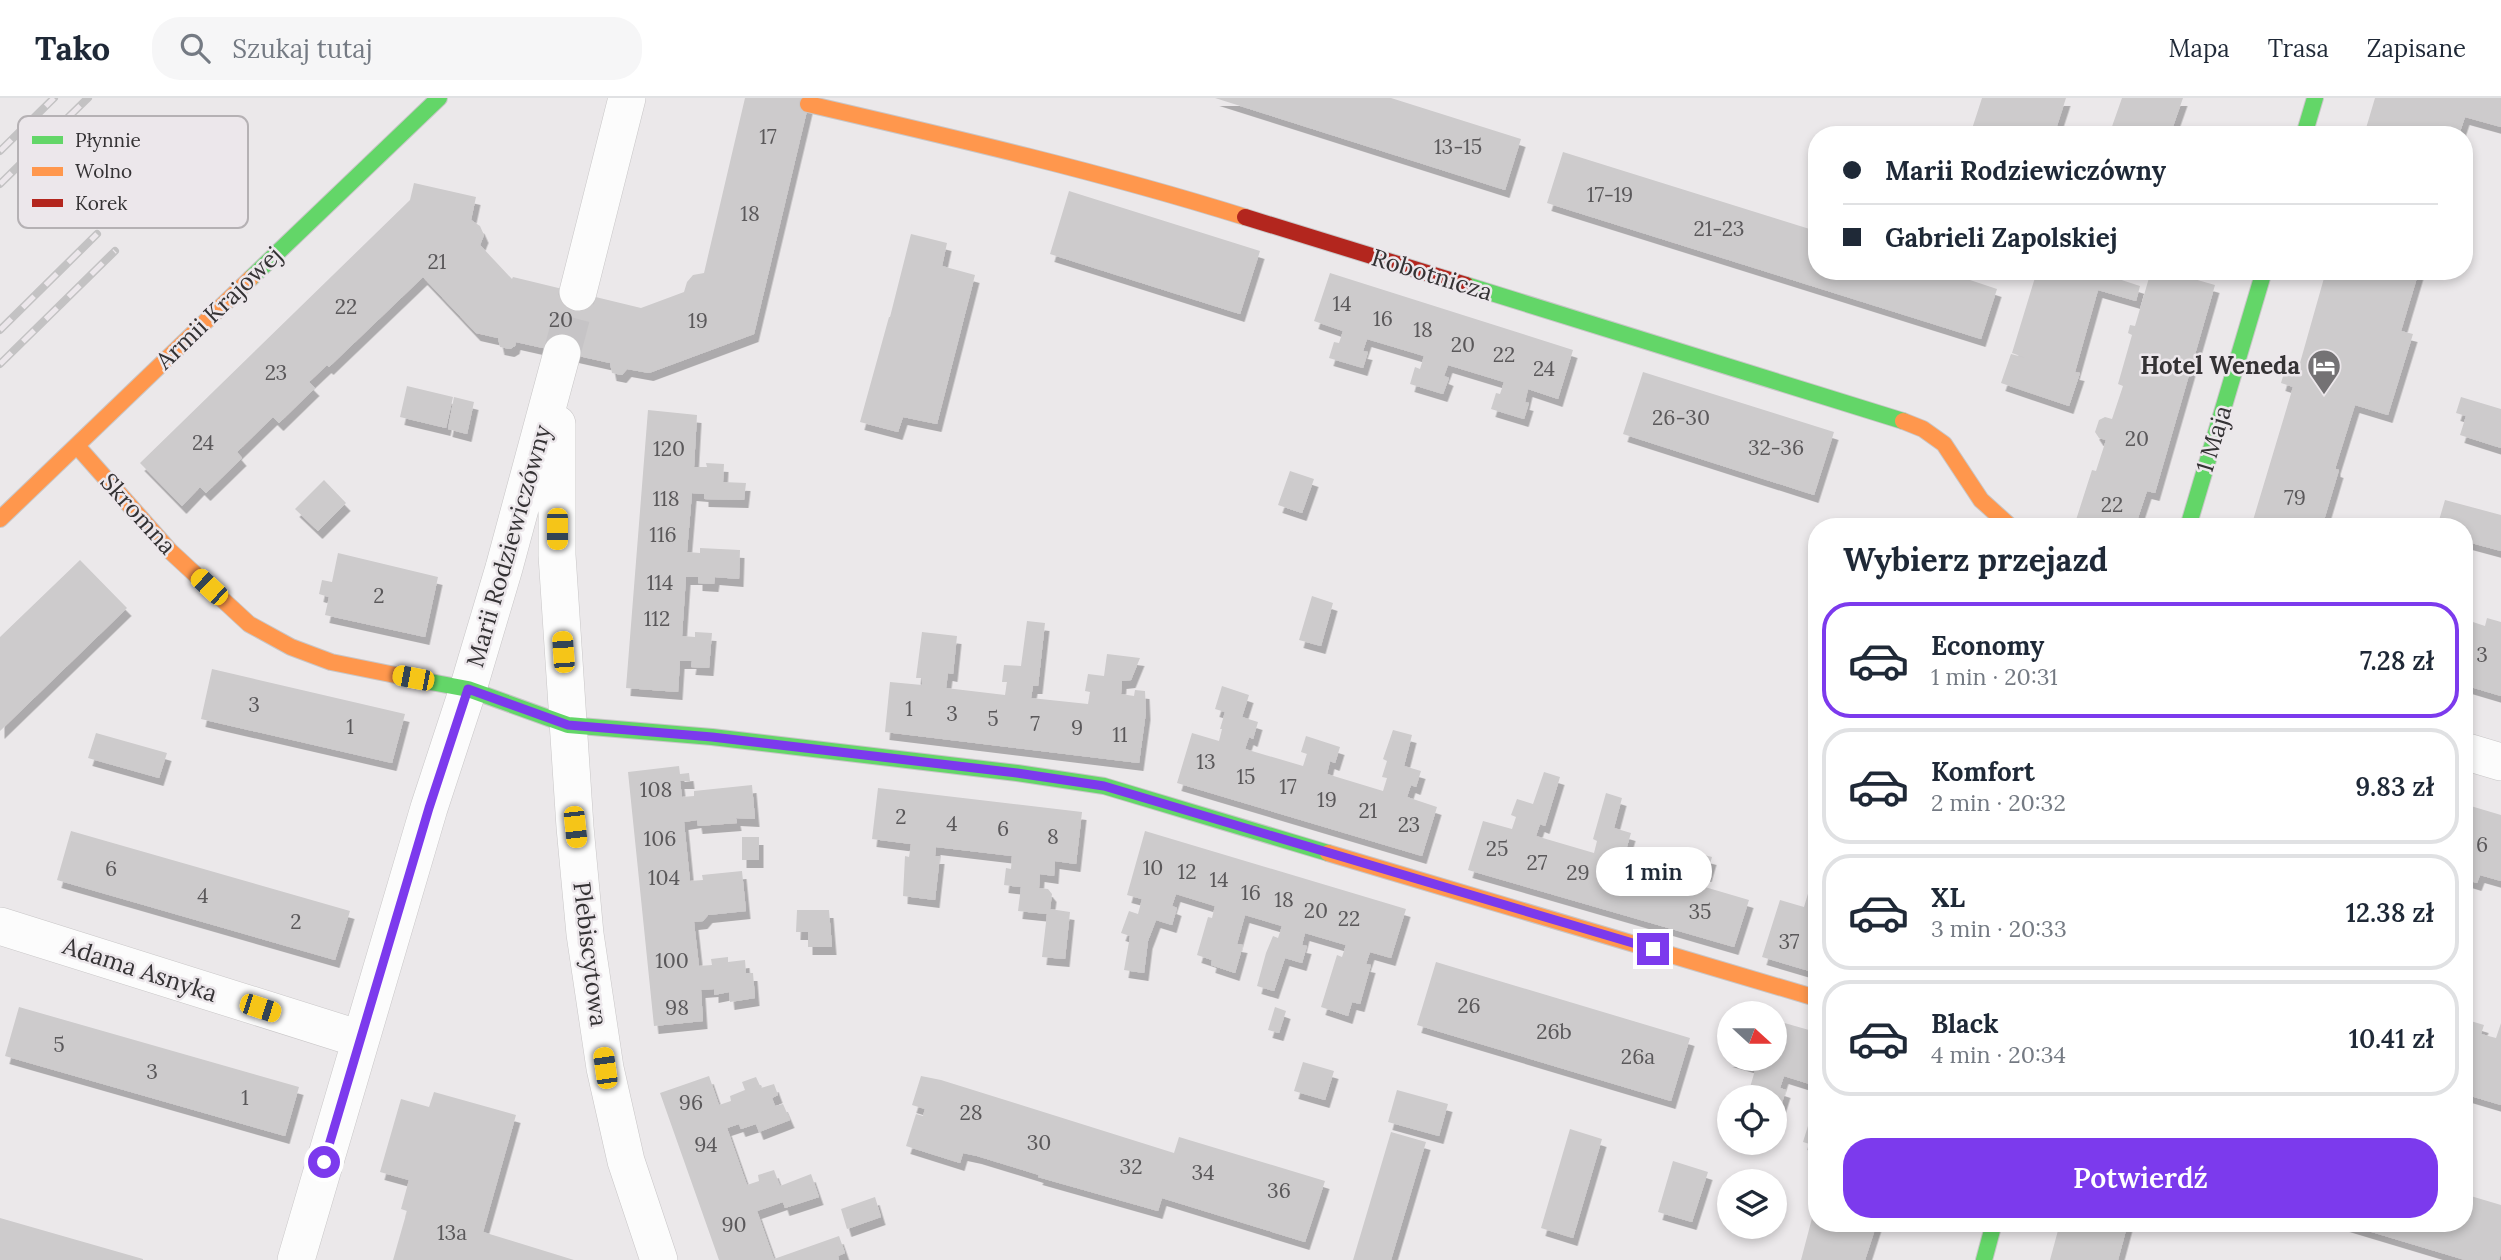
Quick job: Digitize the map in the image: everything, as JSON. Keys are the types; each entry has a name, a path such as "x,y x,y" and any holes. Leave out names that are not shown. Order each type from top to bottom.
{"street":[{"name":"Armii Krajowej","path":"0,519 439,98"},
{"path":"579,292 627,98"},
{"path":"2307,126 2315,98"},
{"name":"Robotnicza","path":"808,103 999,148 1185,198 1906,422 1923,429 1944,444 1981,500 2001,518"},
{"name":"1 Maja","path":"2191,518 2261,280"},
{"name":"Marii Rodziewiczówny","path":"296,1260 359,1039 468,689 560,364"},
{"name":"Plebiscytowa","path":"560,364 557,555 585,934 605,1068 626,1161 659,1260"},
{"name":"Skromna","path":"77,446 170,551 248,624 291,647 331,662 468,689"},
{"path":"468,689 568,725 712,737 1017,773 1104,786 1808,996"},
{"path":"2473,754 2501,762"},
{"name":"Adama Asnyka","path":"0,926 359,1039"},
{"path":"1984,1260 1992,1232"}],"building":[{"path":"745,98 810,98 754,334 649,373 627,369 622,375 612,373 610,363 516,342 510,349 500,347 498,338 476,333 423,277 329,367 327,365 309,382 315,388 279,423 273,417 237,452 242,458 206,493 200,487 182,506 140,463 410,200 414,183 476,197 471,220 480,226 484,235 480,245 512,279 513,277 641,308 684,292 693,275 704,273"},
{"path":"1215,98 1391,98 1521,139 1505,190"},
{"path":"1982,98 2066,98 2057,126 1973,126"},
{"path":"2122,98 2183,98 2173,126 2112,126"},
{"path":"2375,98 2501,98 2501,127 2465,117 2462,126 2367,126"},
{"path":"1563,152 1808,229 1808,280 1970,280 1997,289 1981,339 1547,203"},
{"path":"1069,191 1260,251 1240,314 1050,254"},
{"path":"911,234 947,243 942,266 975,275 937,424 903,417 898,432 860,422"},
{"path":"1330,273 1573,350 1558,399 1528,389 1525,402 1529,403 1524,419 1491,409 1496,393 1500,394 1504,382 1448,365 1444,376 1449,378 1443,394 1410,384 1415,367 1420,369 1424,356 1367,339 1363,351 1368,352 1363,368 1329,358 1334,342 1339,343 1343,331 1314,321"},
{"path":"2034,280 2122,280 2140,286 2136,301 2098,290 2075,372 2080,373 2069,406 2001,383 2011,354 2026,358 2012,353"},
{"path":"2148,280 2198,280 2215,285 2155,493 2147,491 2138,518 2077,518 2092,470 2096,471 2106,440 2099,438 2095,432 2099,420 2105,417 2112,419 2123,386 2118,384 2132,335 2128,333 2130,325 2135,326"},
{"path":"2323,280 2416,280 2401,331 2413,334 2388,415 2355,405 2336,466 2339,470 2325,518 2254,518 2293,387 2281,383 2286,366 2298,370"},
{"path":"1643,372 1834,432 1814,495 1623,434"},
{"path":"407,386 453,397 446,428 400,417"},
{"path":"454,397 474,402 467,434 448,429"},
{"path":"2461,397 2501,409 2501,448 2460,435 2466,416 2456,413"},
{"path":"648,410 697,415 694,467 707,467 706,463 724,464 723,482 746,483 744,500 704,499 704,494 692,493 687,552 700,553 700,548 740,550 739,579 715,577 714,584 698,583 698,577 686,577 682,636 695,637 695,632 712,633 709,668 691,667 692,661 680,661 678,692 626,688"},
{"path":"1290,471 1314,479 1302,513 1278,505"},
{"path":"324,480 346,503 318,531 295,509"},
{"path":"2445,500 2501,515 2501,551 2473,543 2473,518 2440,518"},
{"path":"338,553 438,577 425,637 325,615 329,597 319,594 322,580 332,582"},
{"path":"80,560 127,608 0,731 0,637"},
{"path":"1312,596 1333,603 1321,646 1299,640"},
{"path":"2487,618 2501,622 2501,696 2473,688 2473,622 2485,626"},
{"path":"1027,621 1045,623 1038,686 1033,686 1031,698 1088,704 1090,692 1085,691 1088,674 1104,676 1107,654 1140,658 1131,680 1122,681 1121,694 1134,696 1135,690 1145,691 1146,712 1139,763 885,732 890,682 922,685 922,678 916,678 922,632 957,636 953,674 948,673 946,688 1005,695 1007,682 1002,682 1004,665 1021,666"},
{"path":"212,669 405,714 392,763 201,719"},
{"path":"1222,686 1249,695 1242,717 1258,722 1253,739 1249,737 1245,749 1303,766 1307,754 1301,752 1306,736 1340,747 1335,763 1330,761 1327,774 1383,791 1387,778 1382,777 1387,761 1383,759 1393,730 1412,735 1404,766 1421,771 1416,787 1411,785 1407,797 1437,807 1422,856 1177,783 1192,733 1219,741 1225,712 1215,709"},
{"path":"96,733 167,753 159,778 88,758"},
{"path":"679,766 680,774 689,773 690,781 680,781 682,797 694,796 694,791 752,785 755,819 736,818 737,823 698,826 697,820 684,822 690,881 703,880 702,875 742,871 746,911 708,915 703,921 694,922 699,966 712,965 711,959 728,957 728,962 745,960 746,973 753,973 755,998 730,1002 729,992 714,995 714,989 701,990 703,1021 654,1026 628,772"},
{"path":"1544,772 1560,777 1545,826 1540,824 1536,836 1594,853 1597,841 1593,839 1606,793 1622,798 1614,828 1631,833 1626,850 1621,848 1618,860 1675,878 1678,865 1673,864 1678,848 1712,857 1707,874 1702,873 1698,885 1749,900 1734,947 1468,870 1483,821 1512,829 1516,817 1511,815 1517,799 1533,804"},
{"path":"878,788 1082,812 1076,864 1055,861 1054,876 1040,874 1039,888 1048,889 1052,894 1050,909 1070,912 1065,959 1042,957 1047,914 1018,911 1021,887 1004,885 1006,868 1011,869 1012,856 936,847 935,856 940,856 935,900 903,896 905,856 909,857 911,844 872,839"},
{"path":"2473,807 2501,815 2501,881 2480,875 2477,883 2473,882"},
{"path":"71,831 350,911 335,960 57,880"},
{"path":"1145,831 1406,909 1391,958 1370,952 1366,964 1371,965 1360,1004 1352,1002 1348,1016 1321,1007 1337,955 1342,957 1346,945 1305,933 1302,945 1307,946 1302,963 1285,958 1274,991 1257,986 1273,936 1278,938 1282,926 1245,915 1237,944 1243,945 1235,973 1211,965 1212,960 1197,955 1208,917 1212,918 1215,906 1176,894 1172,906 1177,908 1172,925 1156,920 1148,941 1144,973 1124,970 1130,936 1121,933 1129,911 1138,914 1142,899 1127,895"},
{"path":"742,837 759,837 759,860 742,860"},
{"path":"1808,894 1808,971 1762,957 1780,900 1804,907"},
{"path":"797,910 829,910 832,947 808,947 808,932 796,932"},
{"path":"1436,962 1690,1038 1671,1101 1417,1025"},
{"path":"19,1007 299,1087 285,1136 5,1056"},
{"path":"1275,1007 1286,1011 1279,1033 1268,1030"},
{"path":"2473,1022 2484,1025 2481,1034 2496,1038 2501,1023 2501,1105 2473,1097"},
{"path":"1787,1024 1808,1030 1808,1084 1784,1076 1781,1085 1751,1085 1755,1071 1787,1071"},
{"path":"1303,1062 1334,1071 1325,1100 1294,1091"},
{"path":"709,1076 719,1105 731,1101 730,1096 745,1090 742,1082 756,1077 761,1088 774,1084 778,1095 772,1098 775,1106 783,1104 790,1120 759,1132 756,1124 741,1129 739,1124 727,1128 747,1185 759,1181 758,1175 774,1170 780,1186 811,1174 819,1197 785,1208 783,1202 757,1211 774,1259 839,1236 845,1253 838,1256 839,1260 719,1260 660,1093"},
{"path":"921,1076 1174,1153 1179,1137 1325,1181 1305,1242 1162,1198 1158,1211 1038,1177 1039,1175 977,1156 963,1153 960,1163 906,1146 916,1114 923,1116 925,1109 912,1105"},
{"path":"1397,1090 1448,1104 1439,1136 1388,1122"},
{"path":"434,1092 516,1115 483,1232 574,1260 393,1260 407,1211 401,1209 409,1180 380,1172 401,1099 429,1107"},
{"path":"1808,1126 1808,1144 1803,1142"},
{"path":"1570,1129 1602,1139 1573,1238 1541,1228"},
{"path":"1391,1132 1426,1142 1391,1260 1353,1260"},
{"path":"1673,1161 1708,1172 1692,1222 1658,1212"},
{"path":"875,1197 881,1217 847,1229 841,1209"},
{"path":"2473,1197 2501,1205 2499,1260 2465,1260 2372,1232 2473,1232"},
{"path":"0,1218 143,1259 143,1260 0,1260"},
{"path":"1808,1232 1874,1232 1865,1260 1801,1260"},
{"path":"2058,1232 2126,1232 2118,1260 2050,1260"}],"tunnel":[{"path":"562,353 578,292"}],"railway":[{"path":"36,116 54,98"},
{"path":"70,116 88,98"},
{"path":"0,151 18,133"},
{"path":"0,184 18,166"},
{"path":"0,330 97,234"},
{"path":"0,364 115,251"}],"traffic: fast":[{"path":"251,278 439,98"},
{"path":"2307,126 2315,98"},
{"path":"2191,518 2261,280"},
{"path":"1466,285 1903,421"},
{"path":"420,680 468,689 568,725 712,737 1017,773 1104,786 1328,853"},
{"path":"1984,1260 1992,1232"}],"traffic: slow":[{"path":"808,104 1082,170 1245,217"},
{"path":"0,519 251,278"},
{"path":"1903,421 1923,429 1944,444 1981,500 2001,518"},
{"path":"77,446 170,551 249,624 291,647 331,662 420,680"},
{"path":"1328,853 1808,996"}],"traffic: jam":[{"path":"1245,217 1466,285"}],"place":[{"name":"Hotel Weneda","path":"2324,396"}],"route":[{"path":"324,1162 429,808 468,689 568,725 712,737 1017,773 1104,786 1653,949"}]}
